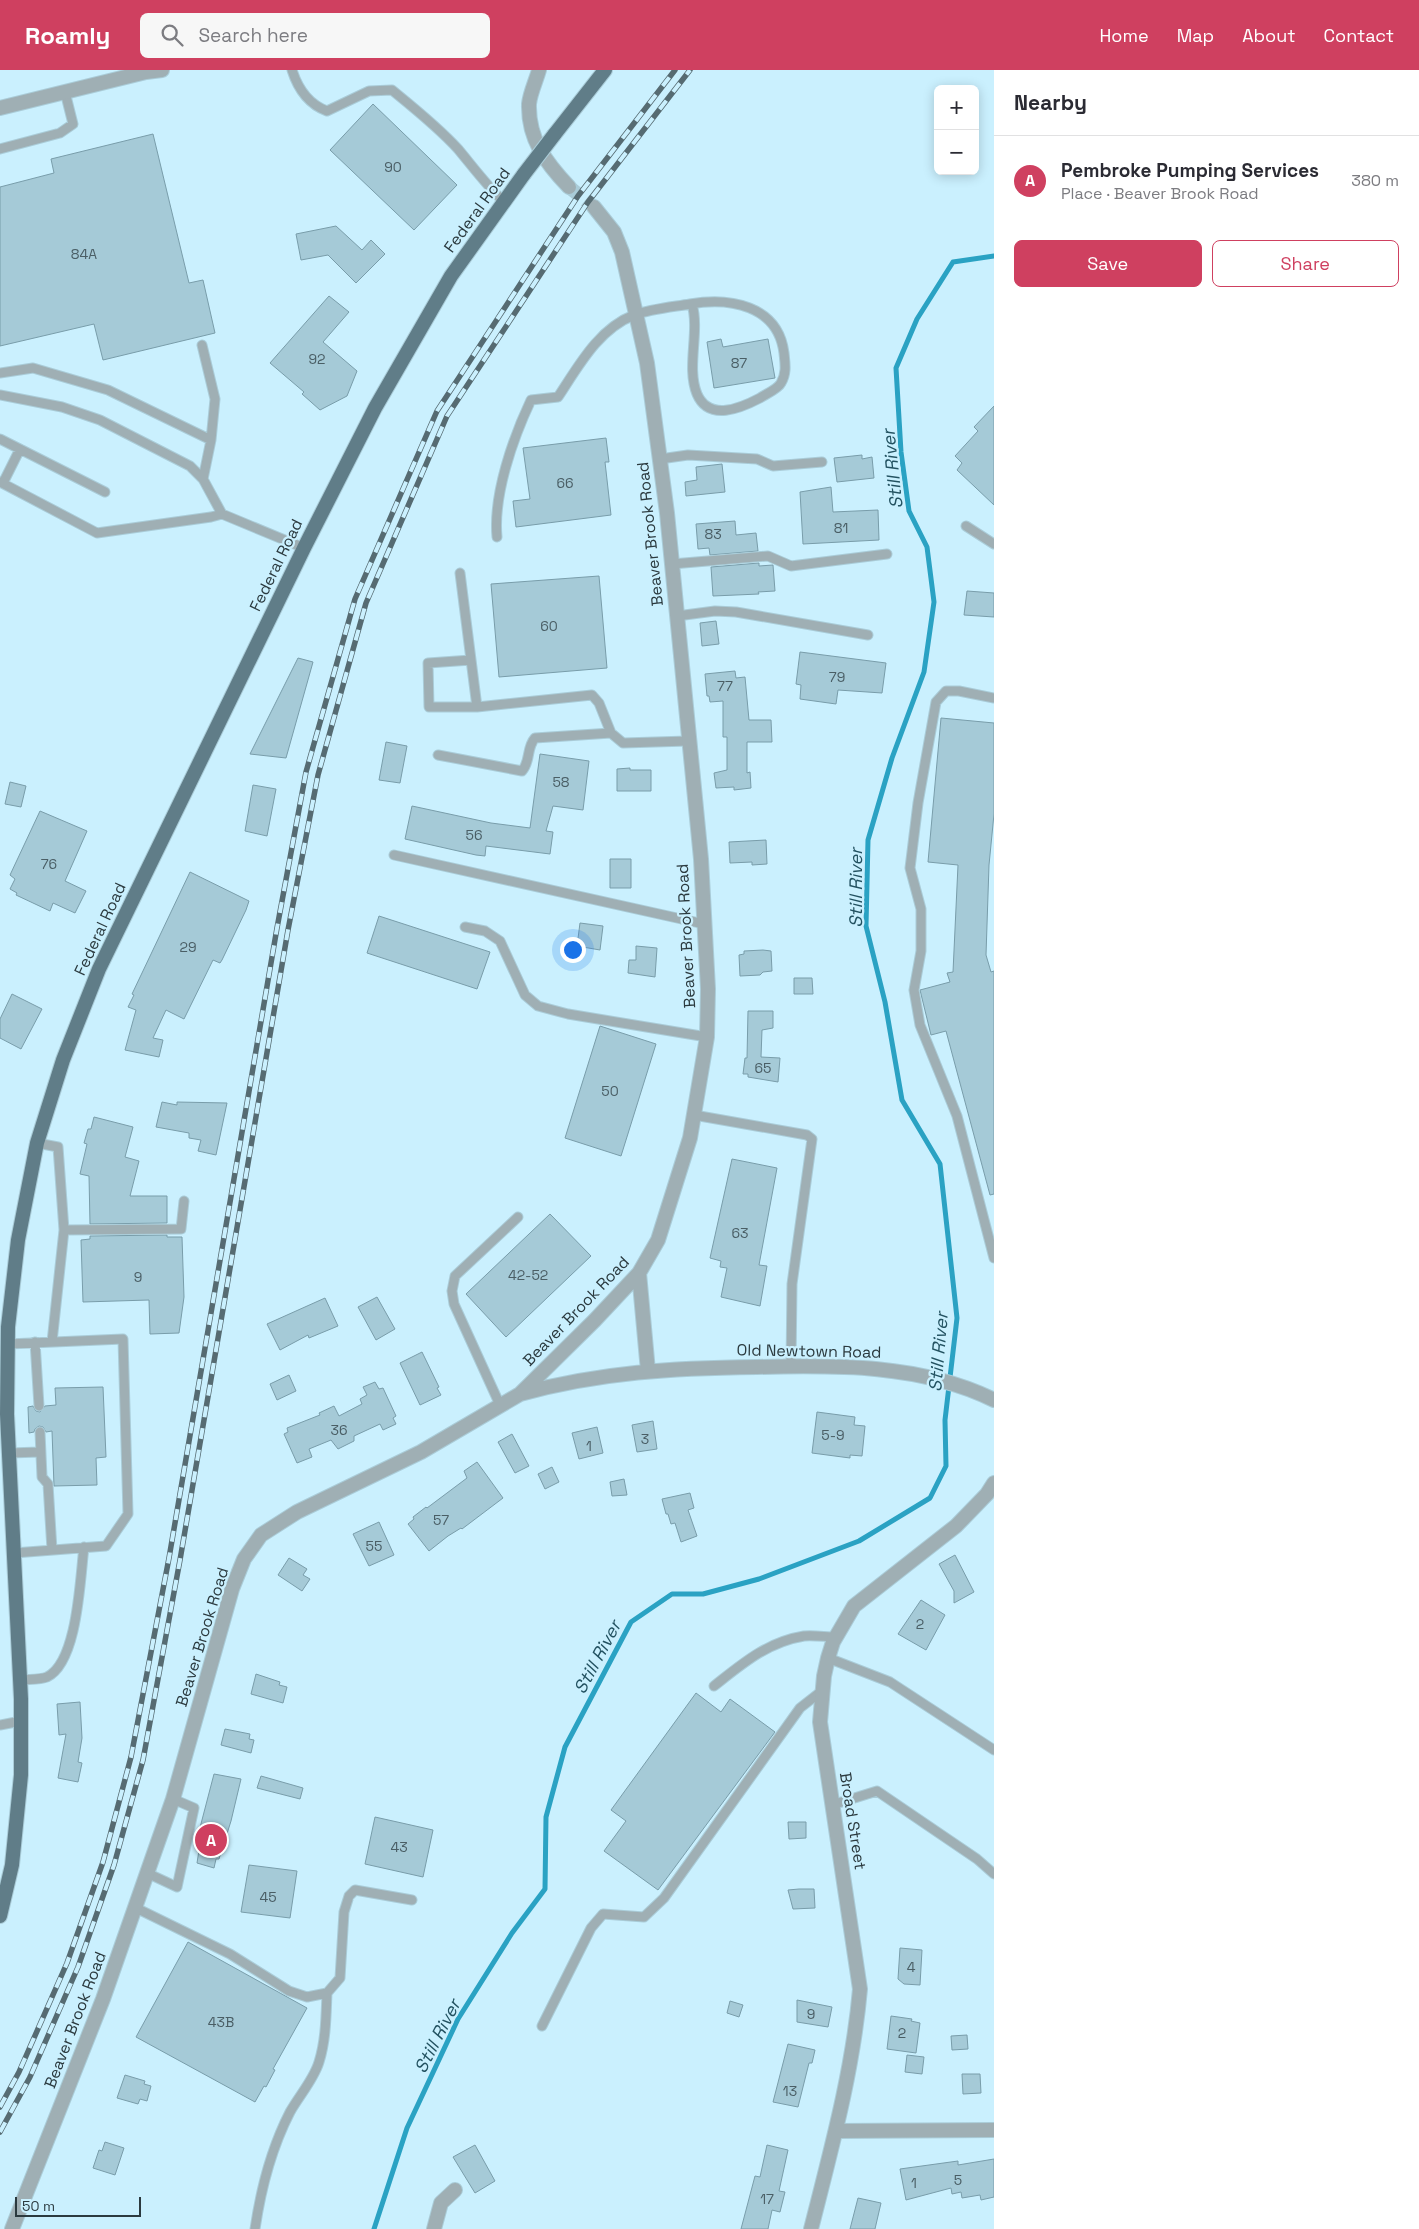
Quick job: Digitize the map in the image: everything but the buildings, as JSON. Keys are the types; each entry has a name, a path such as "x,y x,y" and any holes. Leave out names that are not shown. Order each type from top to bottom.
{"main road":[{"name":"Federal Road","path":"1,1907 12,1865 20,1784 21,1721 9,1454 3,1412 18,1240 37,1143 63,1060 99,970 304,548 375,408 451,276 524,174 605,70"}],"street":[{"path":"0,108 146,72 162,70"},
{"path":"539,70 529,102 534,140 557,175 569,187"},
{"name":"Beaver Brook Road","path":"12,2229 103,1999 147,1874 173,1798 232,1589 244,1559 262,1535 297,1512 421,1452 520,1394 596,1320 639,1273 658,1240 677,1184 694,1115 707,1037 708,989 701,859 672,564 647,363 622,252 614,232 594,207"},
{"path":"639,1273 648,1371"},
{"name":"Old Newtown Road","path":"520,1394 557,1384 620,1373 791,1366 867,1368 895,1372 942,1381 976,1391 994,1400"},
{"name":"Broad Street","path":"811,2229 836,2131 857,2018 860,1989 820,1722 822,1690 828,1658 836,1637 854,1606 956,1526 987,1494 994,1483"},
{"path":"836,2131 994,2130"},
{"path":"434,2229 441,2203 455,2190"}],"lane":[{"path":"292,70 301,92 318,108 326,111 369,91 392,90 452,143 489,188 504,202"},
{"path":"0,149 60,133 74,124 65,92"},
{"path":"497,537 496,523 512,445 531,400 558,397 583,360 604,334 626,319 636,314 708,301 737,303 755,310 775,325 783,349 786,370 781,384 743,407 726,411 709,408 697,394 692,359 696,317 692,304"},
{"path":"202,345 216,399 211,440 203,479"},
{"path":"0,373 7,370 32,368 108,390 211,440"},
{"path":"0,395 62,408 100,420 190,466 203,479 222,514"},
{"path":"0,439 105,492"},
{"path":"20,449 2,483 97,533 222,514 304,548"},
{"path":"660,458 688,455 757,459 773,466 822,462"},
{"path":"966,526 994,544"},
{"path":"672,564 768,556 791,566 887,554"},
{"path":"460,573 476,706"},
{"path":"677,616 736,612 868,635"},
{"path":"471,660 428,663 429,707 476,706 592,695 599,703 611,734 623,743 688,741"},
{"path":"994,698 959,691 946,691 936,702 918,803 910,868 921,909 920,952 914,990 920,1025 957,1116 994,1258"},
{"path":"438,754 522,770 527,765 530,744 536,738 611,734"},
{"path":"394,855 704,924"},
{"path":"465,926 485,931 500,941 525,995 538,1006 568,1014 707,1037"},
{"path":"694,1115 807,1135 812,1140 792,1284 791,1366"},
{"path":"37,1143 58,1147 64,1230 52,1342"},
{"path":"64,1230 181,1229 184,1201"},
{"path":"500,1405 454,1304 452,1291 455,1276 518,1217"},
{"path":"8,1344 123,1339 128,1514 106,1546 14,1553"},
{"path":"36,1342 39,1406"},
{"path":"40,1432 42,1477 48,1484 52,1550"},
{"path":"9,1454 40,1452"},
{"path":"20,1680 47,1677 60,1664 72,1641 84,1547"},
{"path":"714,1686 755,1653 782,1641 806,1636 836,1637"},
{"path":"828,1658 890,1682 994,1750"},
{"path":"542,2026 591,1928 603,1914 644,1917 664,1898 800,1708 822,1690"},
{"path":"0,1725 21,1721"},
{"path":"832,1805 877,1791 976,1859 994,1874"},
{"path":"147,1874 177,1887 194,1808 173,1798"},
{"path":"134,1907 230,1954 289,1991 307,1998 327,1993 340,1978 344,1912 349,1896 355,1890 412,1900"},
{"path":"256,2229 260,2197 269,2162 290,2113 319,2063 326,2029 327,1993"}],"waterway":[{"name":"Still River","path":"374,2229 407,2128 458,2019 512,1933 545,1889 546,1817 565,1747 631,1622 672,1594 703,1594 759,1579 859,1541 930,1498 946,1466 945,1420 957,1318 940,1164 902,1100 885,1002 866,926 868,840 892,758 924,672 934,602 927,547 909,511 901,452 896,368 917,319 953,262 994,256"}],"tunnel":[{"path":"569,187 594,207"}],"railway":[{"path":"0,2107 19,2072 67,1963 103,1862 131,1757 169,1558 277,928 306,772 355,599 437,411 578,196 675,70"},
{"path":"0,2132 30,2077 78,1967 114,1865 143,1760 180,1560 288,930 318,775 366,603 447,416 588,202 690,70"}],"place":[{"name":"Pembroke Pumping Services","path":"211,1840"}]}
